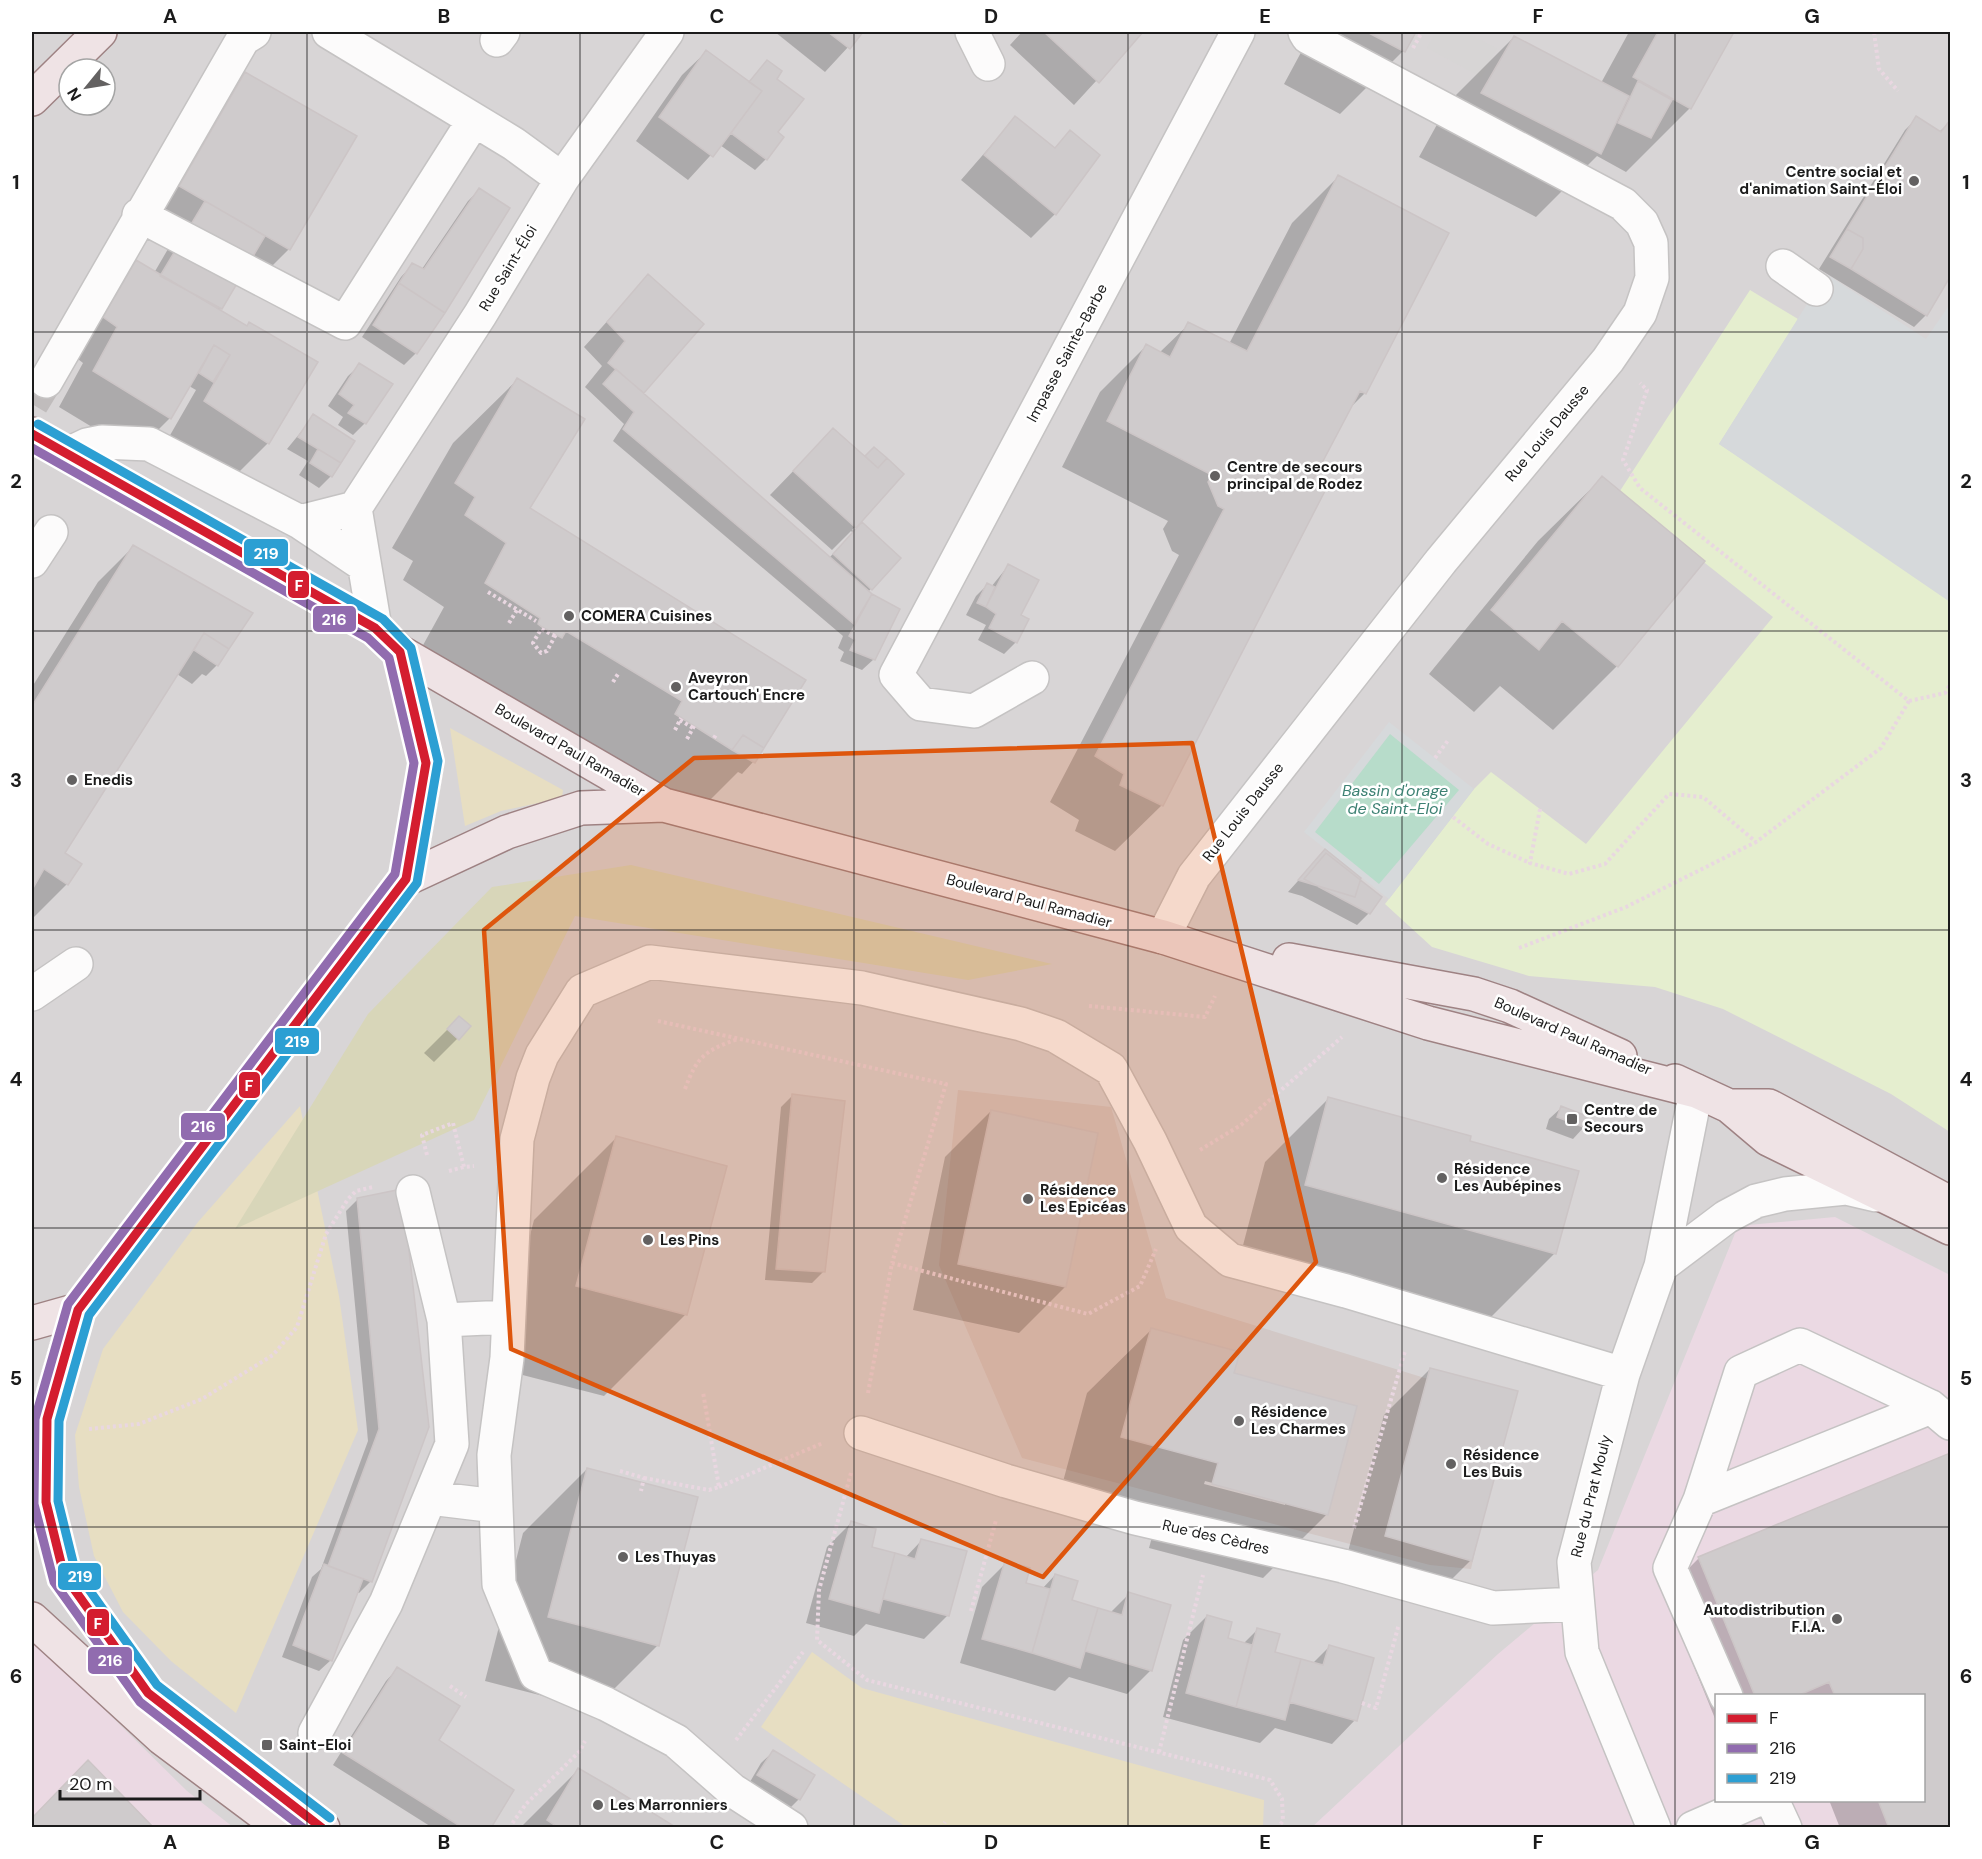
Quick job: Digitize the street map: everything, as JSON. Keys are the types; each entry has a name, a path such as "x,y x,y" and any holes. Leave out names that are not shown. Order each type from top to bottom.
{"main road":[{"path":"32,99 100,32"},
{"name":"Boulevard Paul Ramadier","path":"32,434 375,628 400,652 664,805 1163,937 1428,1023 1696,1091 1729,1106 1768,1139 1950,1228"},
{"path":"323,1827 148,1693 64,1575 46,1502 47,1419 78,1310 406,879 426,763 400,652"},
{"path":"406,879 507,832 581,808 664,805"},
{"name":"Boulevard Paul Ramadier","path":"1729,1106 1769,1106 1950,1203"},
{"path":"32,1323 78,1310"},
{"path":"32,1619 162,1738 282,1827"}],"street":[{"path":"46,381 139,215 243,39 254,32"},
{"path":"329,32 474,120 562,179"},
{"name":"Rue Saint-Éloi","path":"355,508 480,315 562,179 667,32"},
{"path":"972,32 988,64"},
{"name":"Impasse Sainte-Barbe","path":"1032,678 974,711 921,704 897,675 1238,32"},
{"name":"Rue Louis Dausse","path":"1163,937 1194,876 1442,561 1608,360 1640,313 1652,278 1651,243 1642,223 1623,204 1317,42 1305,32"},
{"path":"139,215 345,323 474,120"},
{"path":"1783,266 1816,289"},
{"path":"68,454 87,445 102,442 150,444 300,522 364,566"},
{"path":"300,522 355,508 375,628"},
{"path":"32,561 51,532"},
{"path":"791,1827 732,1790 676,1740 606,1704 536,1674 499,1584 494,1455 507,1358 517,1139 533,1078 542,1055 582,991 650,962 862,988 1021,1024 1056,1036 1111,1069 1150,1141 1191,1227 1230,1260 1416,1312 1623,1374"},
{"path":"32,994 76,964"},
{"name":"Rue du Prat Mouly","path":"1654,1827 1582,1652 1574,1562 1623,1374 1661,1266 1696,1091"},
{"path":"1661,1266 1726,1217 1756,1201 1785,1194 1846,1188 1885,1197"},
{"path":"315,1733 386,1603 452,1444 444,1320 413,1192"},
{"path":"444,1320 508,1317"},
{"path":"1726,1694 1670,1568 1700,1500 1741,1372 1800,1345 1941,1415"},
{"path":"1700,1500 1941,1415"},
{"name":"Rue des Cèdres","path":"861,1433 1006,1481 1135,1518 1343,1566 1493,1608 1577,1604"},
{"path":"430,1498 496,1506"},
{"path":"1693,1827 1752,1802"},
{"path":"1773,1802 1785,1827"}],"path":[{"path":"1874,32 1879,69 1898,92"},
{"path":"1608,360 1647,390 1623,460 1640,488 1910,701"},
{"path":"488,592 536,621"},
{"path":"509,623 517,610"},
{"path":"542,628 555,635 547,651 541,653 533,643 542,628"},
{"path":"613,682 618,674"},
{"path":"1519,948 1626,908 1756,842 1881,748 1910,701 1945,693 1950,685"},
{"path":"675,730 680,718 694,727 687,738"},
{"path":"714,738 717,733"},
{"path":"1435,758 1449,739"},
{"path":"1453,817 1488,844 1530,863 1569,874 1605,864 1669,794 1703,797 1756,842"},
{"path":"1530,863 1540,809"},
{"path":"1040,1031 1065,1004 1205,1017 1218,990"},
{"path":"658,1021 946,1084 892,1263 861,1433 819,1590 817,1640 867,1680 1270,1780 1282,1799 1283,1821 1277,1827"},
{"path":"892,1263 1088,1314 1140,1286 1176,1196 1186,1158 1241,1125 1347,1033"},
{"path":"685,1089 693,1067 710,1049 739,1039"},
{"path":"430,1163 422,1135 453,1123 464,1167"},
{"path":"443,1173 464,1167 517,1162"},
{"path":"81,1430 139,1424 202,1399 273,1355 297,1327 326,1234 348,1199 356,1191 365,1188"},
{"path":"1343,1566 1416,1312"},
{"path":"703,1392 718,1487"},
{"path":"620,1471 709,1490 853,1431 861,1433"},
{"path":"641,1491 645,1478"},
{"path":"971,1611 1006,1481"},
{"path":"1159,1752 1213,1537"},
{"path":"1362,1703 1376,1707 1399,1623"},
{"path":"732,1746 803,1652"},
{"path":"450,1686 466,1697"},
{"path":"509,1827 526,1804 580,1751 606,1704"},
{"path":"941,1827 945,1822"}],"highlighted area":[{"path":"1192,743 1316,1262 1043,1577 511,1349 484,930 694,758"}],"shaded area":[{"path":"32,32 1950,32 1950,1827 32,1828"},
{"path":"1436,32 1464,32 1497,48 1481,77 1427,48"},
{"path":"1826,274 1926,339 1950,304 1950,602 1719,444"},
{"path":"1750,290 1798,319 1719,444 1950,594 1950,1132 1891,1094 1723,1009 1655,987 1529,976 1432,947 1385,904 1474,789 1491,772 1586,844 1773,617 1618,494"},
{"name":"Bassin d'orage de Saint-Eloi","path":"1389,722 1474,789 1389,899 1304,832"},
{"path":"450,728 563,790 562,798 501,811 465,826"},
{"path":"631,865 1052,964 968,980 575,916 474,1120 235,1229 368,1014 492,887"},
{"path":"958,1090 1111,1107 1166,1298 1509,1404 1471,1569 1430,1565 1022,1458 939,1265"},
{"path":"300,1106 339,1296 358,1430 236,1713 171,1661 123,1612 94,1556 79,1487 75,1435 103,1349 198,1222"},
{"path":"1835,1217 1950,1275 1950,1827 1311,1828 1498,1654 1598,1570 1738,1226"},
{"path":"32,1638 187,1791 233,1827 32,1827"},
{"path":"812,1652 862,1688 1264,1800 1263,1827 906,1827 761,1727"}],"water":[{"name":"Bassin d'orage de Saint-Eloi","path":"1390,734 1459,790 1379,884 1315,832"}],"building":[{"path":"828,32 863,32 850,49"},
{"path":"1044,32 1143,32 1099,83"},
{"path":"1367,32 1416,32 1405,52"},
{"path":"1658,32 1734,32 1691,109 1633,77"},
{"path":"1514,36 1629,96 1601,154 1481,93"},
{"path":"706,50 762,91 713,157 659,117"},
{"path":"767,60 782,71 777,79 804,99 778,132 784,137 767,160 731,133 762,91 749,82"},
{"path":"245,72 357,136 290,250 179,186"},
{"path":"1638,81 1672,100 1651,138 1618,123"},
{"path":"1015,116 1055,148 1070,130 1100,155 1056,215 984,155"},
{"name":"Centre social et d'animation Saint-Éloi","path":"1916,116 1941,132 1950,120 1950,277 1927,316 1851,269 1863,249 1863,238 1847,229"},
{"path":"1338,175 1449,233 1366,394 1360,391 1313,480 1326,489 1163,806 1120,785 1124,774 1095,756 1224,509 1218,506 1208,482 1212,475 1107,421 1146,344 1170,357 1188,322 1247,351"},
{"path":"479,188 510,208 445,313 399,283 412,263 424,269"},
{"path":"205,201 265,236 222,309 160,276"},
{"path":"1847,229 1863,238 1863,249 1851,269 1830,257"},
{"path":"136,260 247,326 249,322 318,362 269,444 204,401 230,355 214,345 171,419 93,371 117,327 103,317"},
{"path":"648,274 704,324 644,393 608,363 625,341 607,322"},
{"path":"399,283 445,313 417,354 373,325"},
{"path":"214,345 230,355 213,382 199,373"},
{"path":"359,363 393,384 366,424 348,413 354,405 339,394"},
{"path":"616,369 872,594 854,624 623,429 634,412 603,384"},
{"path":"517,378 585,419 530,508 806,680 764,748 743,735 732,750 675,714 682,701 566,631 562,638 542,627 538,624 540,618 485,583 506,543 465,515 475,497 455,483"},
{"path":"313,414 355,441 341,463 298,437"},
{"path":"833,428 878,468 887,458 904,474 856,528 793,471"},
{"path":"874,447 887,458 878,468 865,456"},
{"path":"318,449 341,463 332,477 310,463"},
{"path":"1602,476 1705,561 1618,667 1562,621 1539,650 1491,610"},
{"path":"862,522 901,558 872,590 833,554"},
{"name":"Enedis","path":"133,545 253,613 229,649 204,633 65,853 82,864 68,885 44,869 32,890 32,706"},
{"path":"1008,564 1039,580 1021,615 1029,619 1017,643 989,628 996,614 986,607"},
{"path":"987,583 995,587 986,607 977,603"},
{"path":"872,594 900,609 875,660 850,650 855,640 849,636"},
{"path":"204,633 229,649 218,666 194,650"},
{"path":"743,735 764,748 755,763 732,750"},
{"path":"1325,849 1361,878 1355,897 1298,880"},
{"path":"1326,853 1382,897 1370,914 1304,879"},
{"path":"459,1016 471,1026 459,1040 447,1029"},
{"path":"792,1094 845,1101 825,1272 776,1269"},
{"name":"Résidence Les Aubépines","path":"1328,1097 1471,1136 1470,1141 1579,1171 1556,1254 1305,1185"},
{"path":"1561,1106 1589,1117 1586,1128 1557,1117"},
{"name":"Résidence Les Epicéas","path":"991,1110 1098,1133 1066,1287 958,1264"},
{"name":"Les Pins","path":"616,1136 727,1166 687,1315 576,1286"},
{"path":"402,1189 429,1427 372,1582 328,1566 379,1429 357,1198"},
{"name":"Résidence Les Charmes","path":"1151,1328 1240,1352 1234,1373 1357,1406 1328,1515 1212,1484 1218,1463 1121,1437"},
{"name":"Résidence Les Buis","path":"1430,1368 1518,1391 1472,1561 1385,1536"},
{"name":"Autodistribution F.I.A.","path":"1950,1453 1950,1828 1889,1828 1879,1802 1925,1802 1925,1694 1834,1694 1829,1682 1802,1694 1754,1694 1698,1557"},
{"name":"Les Thuyas","path":"587,1468 698,1497 659,1646 548,1617"},
{"path":"851,1521 876,1529 872,1547 895,1553 879,1613 829,1599"},
{"path":"921,1539 967,1551 949,1616 883,1599 895,1553 915,1559"},
{"path":"1005,1561 1030,1568 1026,1583 1050,1589 1032,1653 982,1639"},
{"path":"324,1564 363,1579 332,1661 293,1645"},
{"path":"1055,1574 1078,1581 1072,1600 1098,1608 1080,1668 1032,1653"},
{"path":"1128,1592 1171,1605 1152,1671 1085,1651 1098,1608 1122,1615"},
{"path":"1207,1615 1232,1622 1228,1638 1252,1645 1236,1707 1186,1693"},
{"path":"1257,1628 1280,1634 1275,1652 1301,1659 1285,1720 1236,1707"},
{"path":"1329,1645 1374,1658 1357,1721 1289,1702 1301,1659 1323,1665"},
{"path":"397,1667 460,1706 439,1740 514,1790 491,1828 463,1828 343,1753"},
{"path":"773,1750 815,1775 800,1800 757,1775"},
{"path":"88,1760 154,1828 32,1828 32,1818"},
{"name":"Les Marronniers","path":"578,1768 677,1828 559,1828 547,1820"}],"tunnel":[{"path":"32,404 46,381"}],"transit line":[{"name":"219","path":"38,424 383,619 411,648 438,761 417,883 89,1315 59,1421 58,1501 75,1570 157,1685 330,1818"},
{"name":"F","path":"32,434 375,628 400,652 426,763 406,879 78,1310 47,1419 46,1502 64,1575 148,1693 322,1828"},
{"name":"216","path":"32,448 368,638 389,658 414,763 395,874 68,1304 35,1419 34,1504 54,1582 140,1702 303,1828"}],"place":[{"name":"Centre social et d'animation Saint-Éloi","path":"1914,181"},
{"name":"Centre de secours principal de Rodez","path":"1215,476"},
{"name":"COMERA Cuisines","path":"569,616"},
{"name":"Aveyron Cartouch' Encre","path":"676,687"},
{"name":"Enedis","path":"72,780"},
{"name":"Centre de Secours","path":"1572,1119"},
{"name":"Résidence Les Aubépines","path":"1442,1178"},
{"name":"Résidence Les Epicéas","path":"1028,1199"},
{"name":"Les Pins","path":"648,1240"},
{"name":"Résidence Les Charmes","path":"1239,1421"},
{"name":"Résidence Les Buis","path":"1451,1464"},
{"name":"Les Thuyas","path":"623,1557"},
{"name":"Autodistribution F.I.A.","path":"1837,1619"},
{"name":"Saint-Eloi","path":"267,1745"},
{"name":"Les Marronniers","path":"598,1805"}]}
